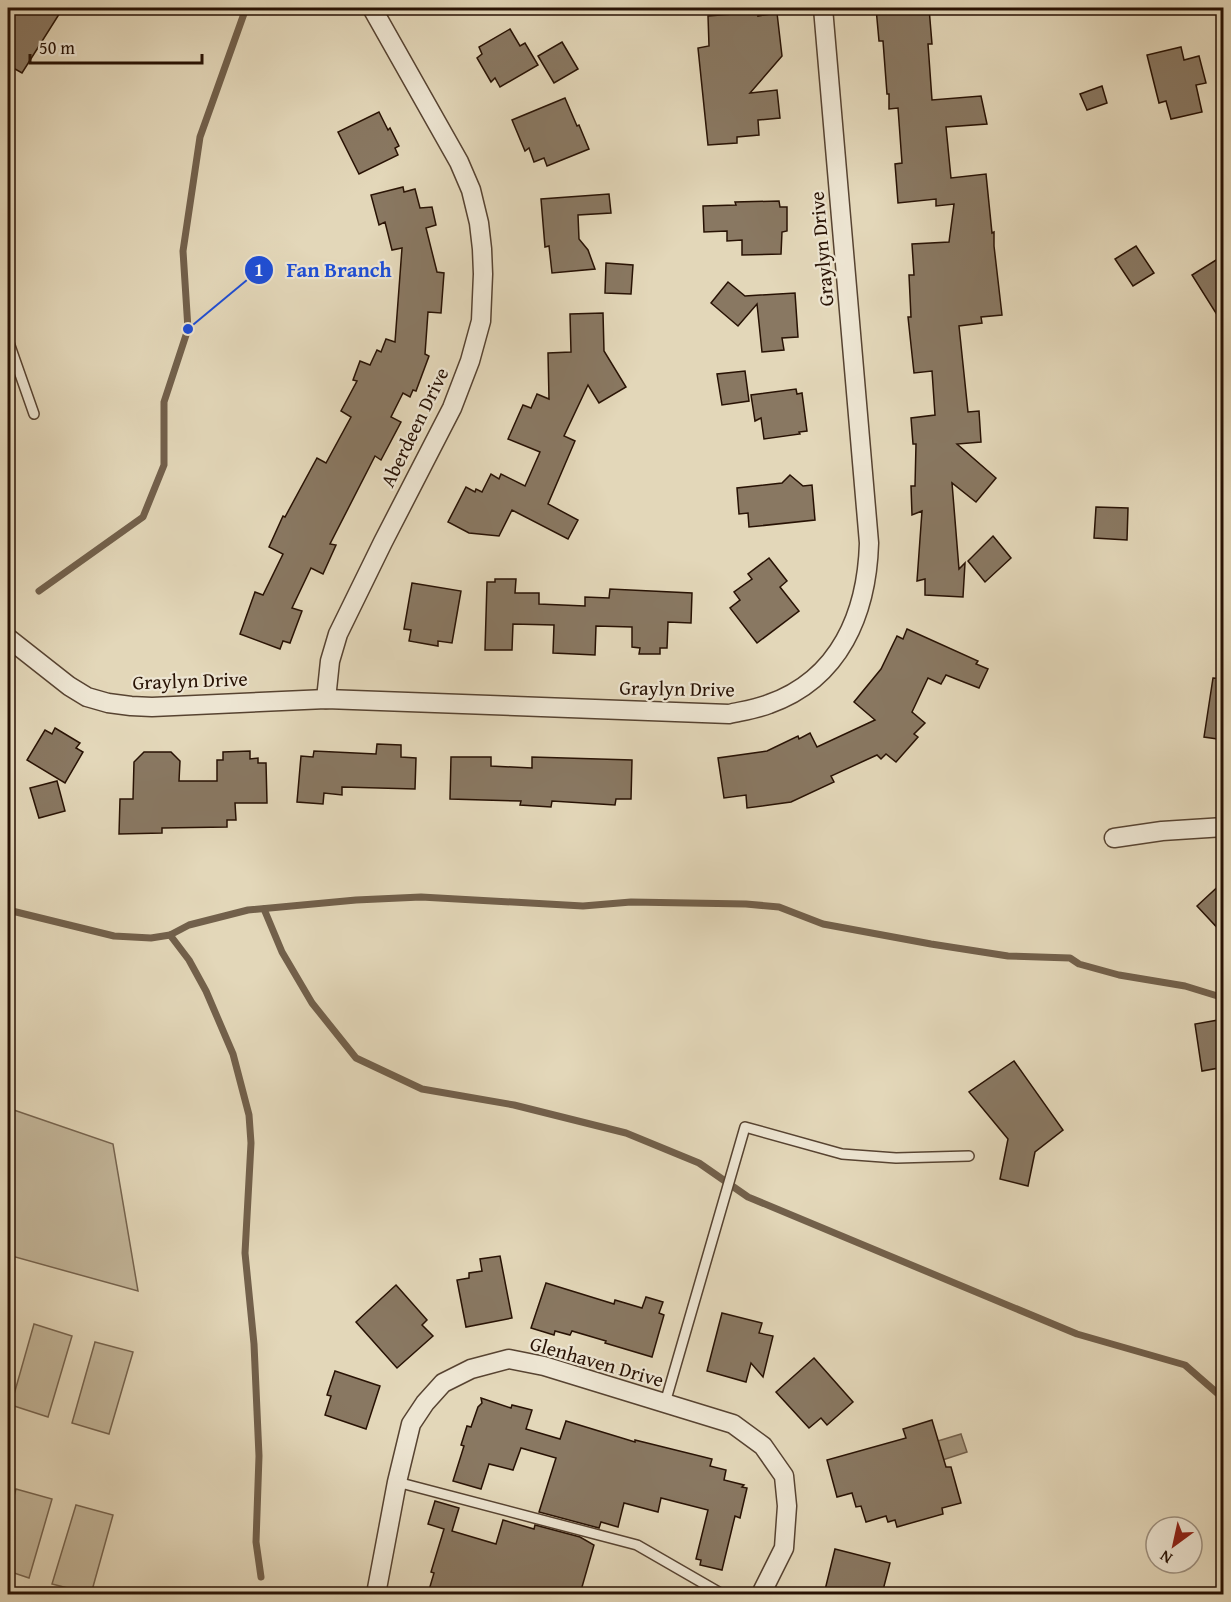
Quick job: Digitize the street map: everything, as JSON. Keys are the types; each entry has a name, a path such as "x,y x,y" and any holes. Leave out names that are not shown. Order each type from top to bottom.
{"street":[{"name":"Aberdeen Drive","path":"326,699 330,660 338,634 382,542 452,408 470,361 481,321 482,249 479,223 471,190 459,162 372,8"},
{"name":"Graylyn Drive","path":"8,638 69,686 87,697 108,703 152,707 326,699 729,714 771,704 809,682 832,661 858,615 868,569 868,543 823,8"},
{"path":"1114,838 1161,831 1224,827"},
{"name":"Glenhaven Drive","path":"376,1594 397,1482 411,1424 425,1403 443,1383 471,1368 509,1359 544,1366 733,1424 763,1446 784,1476 787,1506 784,1548 761,1594"}],"lane":[{"path":"8,340 34,414"},
{"path":"665,1403 746,1127 842,1154 896,1158 969,1156"},
{"path":"397,1482 637,1545 722,1594"}],"shaded area":[{"path":"8,1108 113,1144 138,1291 8,1255"},
{"path":"34,1324 72,1336 48,1417 11,1405"},
{"path":"95,1342 133,1352 109,1434 72,1423"},
{"path":"961,1434 967,1452 924,1466 918,1447"},
{"path":"16,1489 52,1499 29,1578 8,1571 8,1517"},
{"path":"76,1505 113,1515 91,1594 52,1584"}],"building":[{"path":"8,8 63,8 22,73 8,65"},
{"path":"876,8 929,8 932,44 928,44 932,100 981,96 987,124 946,127 951,178 986,174 1002,315 981,317 982,323 959,326 968,412 979,411 981,442 957,444 996,478 976,502 952,483 959,569 965,563 963,597 925,595 925,579 917,581 922,511 912,515 911,486 915,486 916,444 913,444 911,418 935,415 932,371 914,373 908,317 911,317 909,275 914,275 912,244 949,242 954,204 936,206 936,199 898,203 895,164 902,163 898,108 889,109 883,41 879,41"},
{"path":"758,12 758,16 777,13 782,56 750,93 777,90 780,118 758,120 759,135 737,137 737,143 708,145 698,48 709,46 708,16"},
{"path":"510,29 520,46 525,43 538,65 500,87 495,78 491,82 477,58 482,54 479,47"},
{"path":"562,42 578,69 554,83 538,56"},
{"path":"1181,47 1184,60 1199,56 1206,83 1196,85 1202,112 1171,119 1166,101 1159,103 1147,55"},
{"path":"1102,86 1107,103 1087,110 1080,94"},
{"path":"565,98 589,149 547,166 544,158 534,162 529,148 525,151 512,120"},
{"path":"379,112 399,146 395,148 398,155 359,174 338,132"},
{"path":"403,187 404,192 415,189 420,208 432,207 436,225 426,228 437,272 444,273 441,313 428,312 425,354 429,356 416,391 413,390 410,397 403,393 391,417 401,422 381,460 375,456 330,544 336,545 323,574 311,568 292,608 302,611 290,643 283,641 280,649 240,634 255,592 263,595 283,554 269,547 283,516 285,517 317,458 326,463 351,417 341,411 357,381 353,380 360,361 370,365 377,350 381,352 386,339 395,342 402,248 392,250 385,222 379,225 371,195"},
{"path":"609,194 611,213 578,215 579,239 588,250 595,269 552,273 549,246 545,247 541,199"},
{"path":"779,201 780,207 787,207 787,231 782,232 781,254 742,255 742,240 727,241 727,231 704,232 703,206 736,205 735,202"},
{"path":"1136,246 1154,273 1133,286 1115,259"},
{"path":"1224,255 1224,326 1192,275"},
{"path":"606,263 633,265 631,294 605,293"},
{"path":"728,282 745,296 795,293 798,337 782,338 784,350 762,352 757,304 738,326 711,303"},
{"path":"603,313 604,351 626,387 599,403 588,385 564,436 575,441 548,504 578,520 568,539 512,510 499,536 469,533 448,522 466,487 475,492 476,489 482,492 491,474 499,479 501,474 525,486 540,452 508,439 523,405 531,408 537,394 549,399 548,353 571,352 570,314"},
{"path":"745,371 749,401 722,405 717,374"},
{"path":"796,389 797,394 802,393 807,431 764,439 761,418 755,421 751,395"},
{"path":"790,475 803,486 812,485 815,520 749,527 748,513 739,514 737,488 782,483"},
{"path":"1096,507 1128,508 1127,540 1094,538"},
{"path":"993,536 1011,558 985,582 968,561"},
{"path":"769,558 787,581 780,587 799,611 757,643 730,608 740,600 734,592 752,579 748,574"},
{"path":"495,579 516,579 515,593 539,593 539,604 585,606 585,597 609,598 610,589 692,593 691,623 668,622 667,648 660,648 660,654 639,654 640,648 632,647 632,627 596,626 595,655 553,653 554,625 513,624 512,650 485,650 487,582 495,582"},
{"path":"412,583 461,591 452,643 438,641 438,646 409,641 411,630 404,629"},
{"path":"907,629 978,661 976,664 988,669 979,688 946,675 941,684 928,678 912,712 925,723 914,734 918,737 896,762 886,754 881,759 877,755 831,776 834,782 791,802 747,808 746,795 724,798 718,758 767,751 798,736 799,739 810,733 817,747 875,720 854,702 881,669 897,636 903,639"},
{"path":"1213,678 1224,679 1224,740 1204,737"},
{"path":"55,728 80,743 76,748 83,752 65,783 27,760 45,730 52,734"},
{"path":"377,744 401,745 401,757 416,758 415,789 342,787 342,795 324,793 323,804 297,802 301,756 313,757 314,751 376,754"},
{"path":"250,751 250,759 258,758 258,763 266,763 267,803 235,803 236,820 227,820 227,827 162,828 162,833 119,834 120,799 133,799 134,762 144,752 171,752 180,761 179,781 217,781 217,760 223,760 223,752"},
{"path":"451,757 491,757 491,766 532,768 532,757 632,760 631,799 616,799 615,805 552,801 551,807 520,805 521,801 450,799"},
{"path":"57,781 65,811 39,818 30,788"},
{"path":"1224,881 1224,935 1197,906"},
{"path":"1224,1019 1224,1067 1202,1071 1195,1024"},
{"path":"1014,1061 1063,1130 1035,1152 1028,1186 1000,1179 1008,1139 969,1092"},
{"path":"500,1256 512,1318 466,1327 457,1280 469,1278 469,1273 482,1271 480,1259"},
{"path":"546,1283 614,1304 615,1300 642,1308 646,1297 663,1302 659,1313 664,1315 652,1357 572,1331 570,1335 555,1331 554,1335 531,1328"},
{"path":"396,1285 427,1320 422,1325 433,1336 397,1368 356,1322"},
{"path":"722,1313 762,1323 759,1333 773,1336 763,1377 751,1363 746,1382 707,1371"},
{"path":"814,1358 853,1402 827,1425 821,1418 809,1428 776,1392"},
{"path":"335,1371 380,1386 366,1429 325,1415 331,1396 327,1395"},
{"path":"481,1398 511,1408 512,1405 532,1410 526,1429 560,1439 566,1421 635,1442 635,1440 712,1459 710,1466 726,1470 724,1480 744,1485 742,1487 747,1488 740,1518 735,1516 722,1570 700,1565 701,1560 696,1559 708,1510 661,1498 658,1512 624,1503 618,1527 601,1522 599,1528 539,1512 556,1458 521,1448 513,1470 489,1464 481,1489 453,1481 464,1446 461,1445 467,1426 471,1427 478,1407 482,1403"},
{"path":"932,1420 946,1467 951,1467 961,1503 942,1508 943,1514 897,1527 895,1520 888,1522 886,1516 866,1522 861,1506 856,1507 852,1493 837,1497 827,1460 906,1438 903,1429"},
{"path":"435,1501 459,1508 452,1531 496,1544 503,1520 534,1529 535,1525 580,1537 594,1545 580,1594 444,1594 429,1590 434,1573 431,1572 444,1529 428,1524"},
{"path":"835,1549 890,1563 882,1594 824,1594"}],"waterway":[{"path":"39,591 143,517 164,465 164,402 188,329 183,251 200,137 246,8"},
{"path":"8,910 114,936 151,938 170,935 189,925 248,910 356,900 421,897 583,906 631,902 746,904 779,907 823,924 931,944 1008,956 1070,958 1079,964 1119,975 1185,986 1224,998"},
{"path":"264,909 282,952 312,1003 356,1058 422,1089 514,1105 626,1133 699,1163 748,1197 1077,1334 1185,1365 1224,1399"},
{"path":"170,935 189,960 206,991 233,1054 249,1115 251,1143 245,1253 254,1344 259,1456 256,1542 261,1577"}],"place":[{"name":"Fan Branch","path":"188,329"}]}
